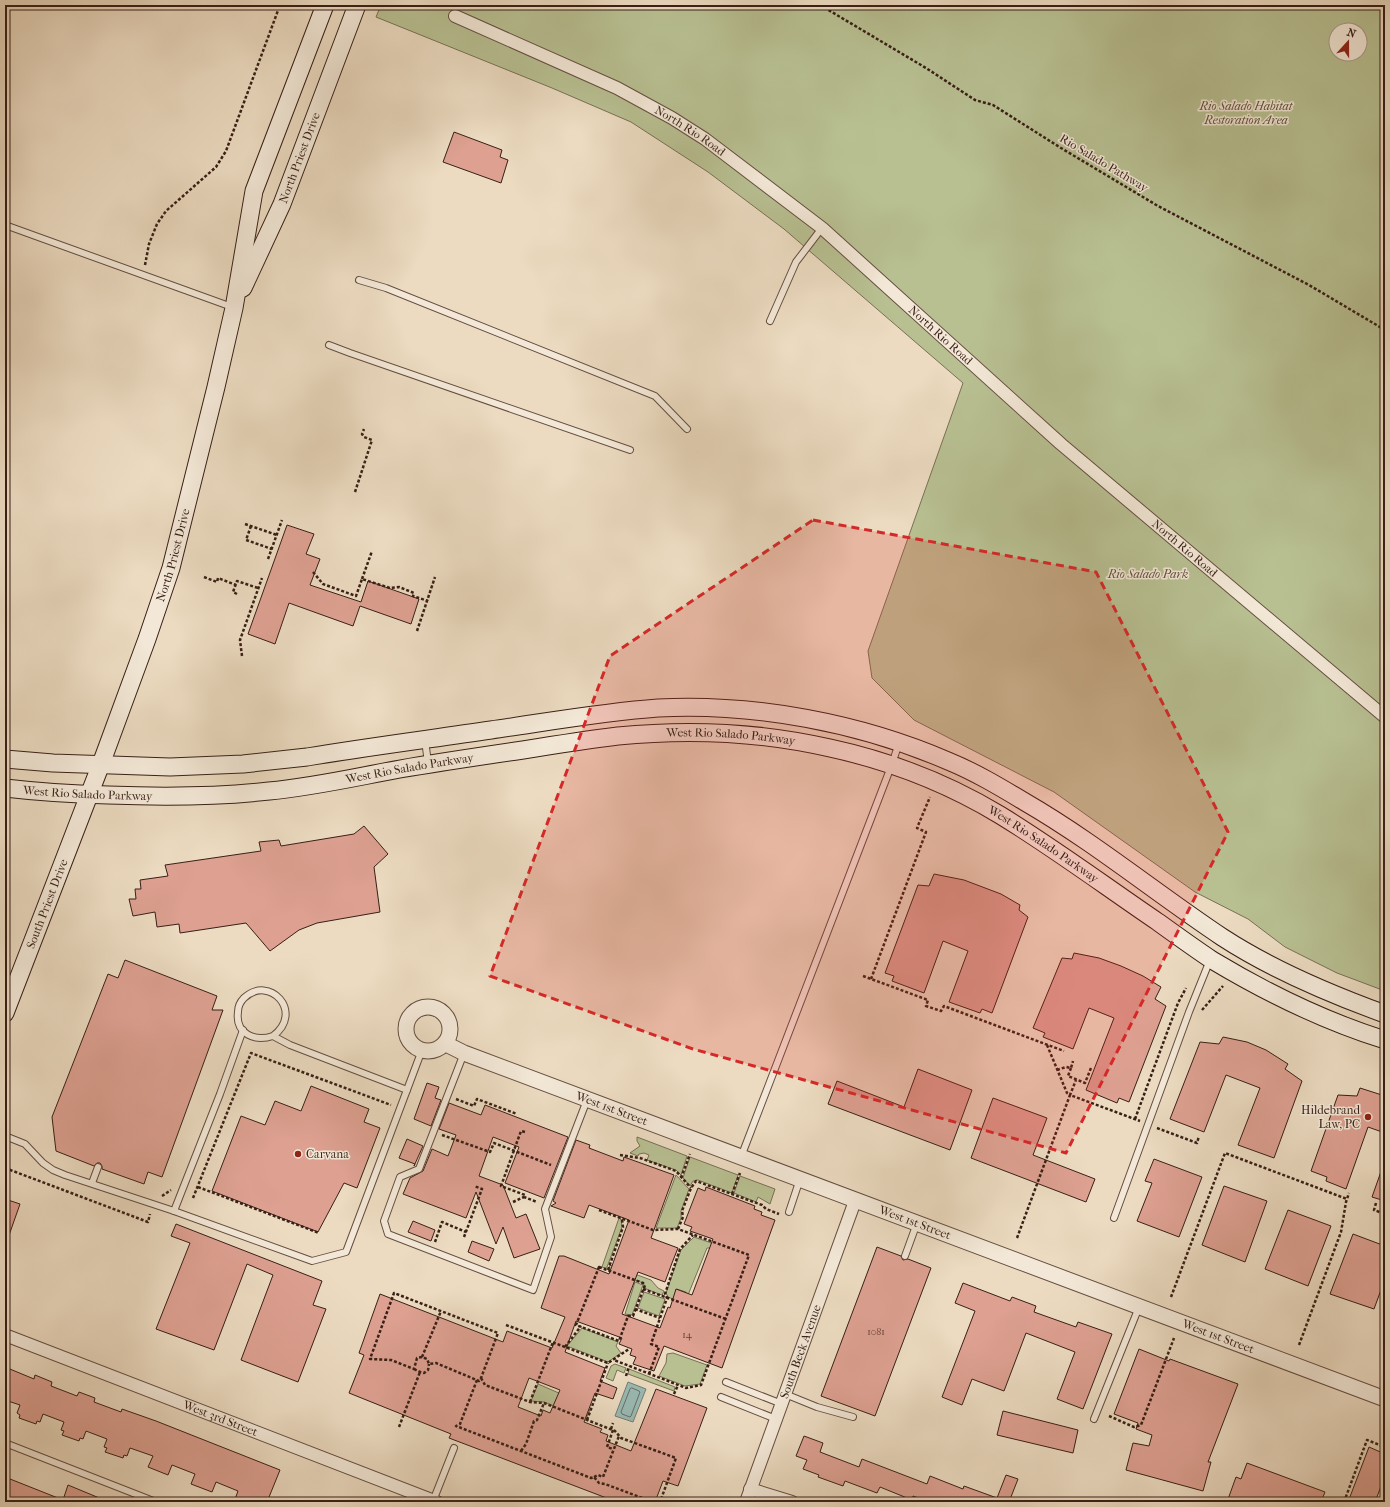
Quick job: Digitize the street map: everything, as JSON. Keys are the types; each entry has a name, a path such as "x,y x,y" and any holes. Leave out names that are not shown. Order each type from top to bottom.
{"main road":[{"name":"North Priest Drive","path":"89,794 144,647 171,568 234,308 254,191 325,5"},
{"name":"North Priest Drive","path":"234,308 282,204 357,5"},
{"name":"West Rio Salado Parkway","path":"5,759 53,763 170,767 243,764 306,757 595,715 653,709 689,708 746,710 790,716 837,725 899,742 949,761 987,780 1028,803 1080,837 1224,938 1260,959 1303,980 1385,1014"},
{"name":"West Rio Salado Parkway","path":"5,788 89,794 182,796 265,792 429,764 616,736 662,733 735,734 829,747 892,764 947,787 998,814 1037,839 1211,959 1265,990 1304,1009 1338,1024 1385,1040"},
{"name":"South Priest Drive","path":"5,1013 89,794"},
{"path":"1211,959 1224,938"}],"street":[{"name":"North Rio Road","path":"455,16 617,88 672,118 705,139 822,228 1061,444 1385,717"},
{"path":"421,1008 435,1008 442,1011 450,1023 451,1030 449,1037 446,1044 440,1048 433,1051 422,1050 412,1045 406,1031 406,1024 410,1017 421,1008"},
{"name":"West 1st Street","path":"446,1044 464,1053 1385,1400"},
{"name":"South Beck Avenue","path":"746,1502 855,1201"},
{"name":"West 3rd Street","path":"5,1335 435,1501"},
{"path":"750,1489 792,1502"}],"lane":[{"path":"5,225 234,308"},
{"path":"770,321 796,262 822,228"},
{"path":"359,280 386,288 655,396 686,429"},
{"path":"329,345 630,450"},
{"path":"425,740 429,764"},
{"path":"741,1157 892,764 899,742"},
{"path":"1114,1218 1189,1012 1211,959"},
{"path":"262,990 270,992 277,996 282,1002 286,1017 284,1025 279,1032 273,1036 265,1039 257,1039 249,1036 239,1023 237,1016 238,1008 242,1001 251,993 262,990"},
{"path":"174,1211 220,1094 243,1030"},
{"path":"273,1036 290,1045 407,1090"},
{"path":"5,1136 25,1144 34,1155 54,1170 174,1211 312,1261 346,1252 422,1050"},
{"path":"464,1053 419,1169 400,1177 384,1221 388,1234 533,1290 551,1237 545,1209 587,1099"},
{"path":"92,1183 98,1167"},
{"path":"789,1212 800,1179"},
{"path":"905,1256 917,1223"},
{"path":"1094,1419 1139,1307"},
{"path":"726,1382 783,1399 853,1417"},
{"path":"721,1397 776,1419"},
{"path":"5,1443 156,1502"},
{"path":"435,1501 454,1448"}],"path":[{"path":"143,275 149,244 157,224 163,215 216,167 226,151 280,5"},
{"name":"Rio Salado Pathway","path":"820,5 926,68 975,100 993,105 1158,206 1309,285 1385,330"},
{"path":"355,492 372,440 364,437 362,434 364,429"},
{"path":"268,559 282,520"},
{"path":"245,524 277,535"},
{"path":"251,526 246,540 272,549"},
{"path":"313,572 323,584 356,596 372,551"},
{"path":"204,577 217,582 218,578 236,585"},
{"path":"242,656 240,640 262,578"},
{"path":"417,631 435,578"},
{"path":"362,579 390,588 399,587 414,593 413,596 428,601"},
{"path":"237,594 233,592 237,581 258,588"},
{"path":"871,979 926,832 917,828 930,797"},
{"path":"864,976 928,1000 926,1006 941,1012 944,1006 1064,1051"},
{"path":"1135,1119 1178,1003 1189,983"},
{"path":"1200,1016 1202,1009 1223,986"},
{"path":"1047,1044 1067,1093 1070,1095 1197,1143 1199,1136"},
{"path":"193,1198 251,1053 400,1109"},
{"path":"1074,1061 1068,1076 1076,1080 1086,1083 1091,1068"},
{"path":"1057,1070 1066,1067 1071,1068"},
{"path":"1017,1238 1076,1080"},
{"path":"448,1096 474,1106 477,1099 517,1114"},
{"path":"525,1132 521,1131 501,1186 525,1195 524,1197 546,1206"},
{"path":"434,1132 490,1152 494,1142 561,1168"},
{"path":"1171,1297 1225,1152 1347,1199"},
{"path":"681,1178 690,1154"},
{"path":"620,1155 640,1158 676,1171 691,1188"},
{"path":"732,1194 740,1173"},
{"path":"678,1229 683,1217 682,1211 691,1188 696,1181 762,1205 766,1209 782,1215"},
{"path":"464,1237 482,1189 474,1186"},
{"path":"198,1187 319,1234"},
{"path":"1299,1346 1338,1239 1349,1193"},
{"path":"513,1202 524,1197"},
{"path":"1376,1203 1374,1210 1385,1214"},
{"path":"599,1210 653,1230 678,1229 749,1255 701,1385 686,1388 614,1360"},
{"path":"608,1270 623,1227 622,1219"},
{"path":"431,1251 442,1222 466,1232"},
{"path":"649,1374 659,1347 651,1344 667,1298 665,1294 680,1249 694,1235"},
{"path":"599,1267 643,1283 645,1285 643,1289 633,1316 628,1316 619,1341 576,1325 599,1267"},
{"path":"643,1289 726,1319"},
{"path":"422,1357 427,1359 429,1364 428,1370 424,1373 391,1360 370,1359 394,1293 498,1333 479,1381 477,1380 460,1424 456,1426 591,1478 598,1475 603,1477 619,1436"},
{"path":"635,1309 660,1318"},
{"path":"414,1369 418,1358 422,1357 441,1311"},
{"path":"506,1325 608,1363"},
{"path":"565,1347 581,1326"},
{"path":"1109,1416 1134,1427 1141,1425 1174,1338"},
{"path":"530,1402 553,1342"},
{"path":"587,1420 608,1363 629,1349"},
{"path":"429,1364 436,1363 477,1380"},
{"path":"626,1376 629,1366"},
{"path":"399,1427 420,1372"},
{"path":"480,1378 485,1384 530,1402 544,1403 612,1430 622,1438 676,1458 660,1502"},
{"path":"674,1394 678,1385"},
{"path":"521,1451 526,1444 534,1421 537,1420 544,1403"},
{"path":"613,1423 607,1446 614,1449"},
{"path":"1344,1502 1367,1440 1385,1447"},
{"path":"594,1477 599,1483 653,1502"}],"highlighted area":[{"path":"813,520 1096,572 1228,832 1066,1153 693,1049 490,976 610,656"}],"green space":[{"name":"Rio Salado Park","path":"381,5 1385,5 1385,991 1337,973 1285,947 1248,919 1195,892 1054,792 914,720 872,678 868,651 963,383 784,229 708,172 631,122 552,88 376,17"},
{"path":"637,1137 687,1156 681,1175 676,1170 647,1160 649,1155 644,1153 639,1154 638,1156 630,1153 640,1146 637,1141"},
{"path":"690,1157 738,1175 732,1193 698,1180 693,1181 690,1186 683,1178"},
{"path":"676,1175 689,1189 681,1211 681,1218 677,1228 656,1228"},
{"path":"740,1176 775,1189 770,1204 758,1197 756,1202 734,1193"},
{"path":"619,1218 621,1219 622,1227 607,1267 605,1268 602,1267"},
{"path":"694,1237 729,1249 725,1254 707,1248 688,1295 684,1298 686,1292 677,1289 673,1299 668,1297 666,1293 681,1250"},
{"path":"610,1265 651,1280 658,1288 664,1291 662,1295 646,1289 643,1283 611,1271 609,1268"},
{"path":"635,1282 643,1285 632,1315 625,1314"},
{"path":"644,1292 665,1299 659,1316 638,1308"},
{"path":"582,1328 618,1342 616,1346 621,1353 608,1362 567,1346"},
{"path":"673,1353 707,1365 700,1384 685,1386 659,1376 666,1363 667,1354"},
{"path":"615,1364 626,1368 624,1373 617,1370 613,1381 606,1378 611,1366"},
{"path":"629,1369 675,1387 674,1391 628,1374"},
{"path":"538,1384 575,1400 590,1410 586,1419 544,1402 531,1401"}],"water":[{"path":"628,1382 646,1389 633,1422 615,1416"}],"building":[{"path":"454,132 502,150 500,157 508,160 501,183 443,162"},
{"path":"287,525 314,534 306,554 320,559 310,585 361,602 368,581 419,599 411,624 360,606 353,626 289,603 275,644 248,634"},
{"path":"364,826 388,854 374,867 380,912 317,923 299,930 270,951 246,923 180,933 179,924 157,927 155,912 133,916 129,899 136,899 135,889 141,889 140,880 168,876 165,865 261,851 259,842 279,840 281,846 354,834"},
{"path":"934,874 964,880 1001,894 1020,905 1019,910 1028,917 992,1013 982,1009 980,1013 949,1002 968,951 943,941 924,993 892,981 894,976 885,973 918,885 929,886"},
{"path":"1074,953 1099,958 1121,966 1143,976 1161,987 1155,999 1166,1006 1129,1102 1119,1098 1117,1103 1086,1090 1114,1018 1089,1008 1073,1049 1043,1037 1045,1033 1033,1028 1062,958 1072,959"},
{"path":"125,960 217,996 212,1010 223,1010 162,1177 148,1172 144,1184 102,1169 100,1163 97,1163 94,1166 56,1151 52,1117 108,974 118,978"},
{"path":"1223,1037 1247,1042 1266,1050 1288,1064 1285,1069 1302,1081 1274,1158 1238,1145 1260,1088 1226,1075 1204,1132 1170,1119 1200,1042 1219,1044"},
{"path":"918,1069 972,1090 950,1150 828,1104 837,1081 904,1107"},
{"path":"427,1083 439,1087 435,1098 441,1100 431,1126 414,1119"},
{"name":"Carvana","path":"311,1086 369,1109 364,1122 380,1128 357,1188 344,1183 318,1232 212,1191 241,1116 265,1125 275,1101 301,1111"},
{"path":"1360,1088 1385,1096 1385,1133 1368,1127 1346,1189 1326,1181 1327,1177 1311,1171 1338,1095 1357,1096"},
{"path":"993,1098 1047,1118 1033,1155 1095,1179 1086,1202 971,1158"},
{"path":"449,1103 481,1115 485,1105 568,1137 544,1198 505,1183 519,1147 493,1137 479,1176 503,1185 516,1218 526,1214 540,1249 514,1258 503,1227 496,1244 476,1192 466,1218 403,1194 410,1178 423,1171 432,1149 448,1156 456,1135 439,1129"},
{"path":"407,1139 423,1146 415,1164 399,1158"},
{"path":"576,1140 590,1145 589,1148 623,1161 624,1157 674,1175 651,1238 678,1248 665,1282 638,1272 622,1314 660,1328 668,1307 670,1308 676,1289 692,1295 713,1239 690,1231 692,1227 684,1224 698,1188 705,1191 706,1187 755,1206 754,1209 762,1212 761,1215 775,1220 722,1368 664,1346 654,1371 633,1364 636,1357 630,1355 632,1349 619,1344 622,1338 576,1321 565,1352 605,1368 600,1381 617,1388 613,1399 595,1393 584,1422 602,1429 600,1432 608,1435 606,1441 631,1451 656,1389 707,1408 678,1486 663,1481 655,1502 617,1502 449,1438 451,1434 349,1393 364,1355 359,1353 380,1294 503,1342 507,1331 552,1348 565,1317 541,1308 559,1256 564,1256 609,1274 629,1220 589,1205 584,1218 551,1206 556,1203 553,1201","holes":["529,1378 560,1390 550,1413 543,1410 541,1416 518,1407"]},
{"path":"1154,1159 1202,1177 1179,1237 1137,1221 1152,1183 1145,1181"},
{"path":"1384,1163 1385,1164 1385,1201 1372,1197"},
{"path":"1224,1186 1267,1201 1245,1262 1202,1245"},
{"path":"5,1199 20,1204 7,1241 5,1241"},
{"path":"1288,1210 1331,1226 1308,1286 1265,1269"},
{"path":"413,1221 435,1230 431,1241 408,1232"},
{"path":"176,1224 322,1281 313,1305 326,1309 298,1382 241,1360 273,1275 247,1264 214,1350 156,1329 190,1243 171,1236"},
{"path":"1353,1234 1385,1246 1385,1279 1374,1309 1330,1294"},
{"path":"472,1241 494,1249 489,1261 468,1252"},
{"path":"877,1247 901,1256 903,1260 908,1259 931,1268 875,1416 821,1396"},
{"path":"963,1283 1010,1301 1012,1297 1036,1306 1034,1312 1076,1327 1078,1322 1112,1334 1083,1409 1057,1399 1075,1352 1026,1333 1004,1391 972,1379 962,1405 942,1397 975,1311 955,1303"},
{"path":"1139,1349 1169,1361 1170,1359 1238,1384 1208,1462 1211,1462 1203,1491 1126,1470 1133,1443 1149,1446 1152,1435 1136,1429 1138,1423 1114,1414"},
{"path":"5,1367 34,1379 35,1375 52,1382 51,1386 77,1396 79,1392 95,1398 94,1402 121,1412 122,1409 156,1421 280,1470 267,1502 258,1498 257,1502 234,1502 238,1491 216,1482 212,1492 191,1484 195,1474 172,1465 168,1475 148,1467 153,1456 130,1448 127,1456 124,1455 123,1458 105,1452 107,1448 104,1447 107,1439 86,1431 83,1439 80,1438 79,1441 62,1435 64,1431 61,1430 64,1422 43,1414 40,1422 37,1421 36,1424 19,1418 20,1415 17,1413 20,1405 5,1400"},
{"path":"1003,1411 1078,1430 1073,1453 997,1435"},
{"path":"804,1436 823,1443 820,1452 859,1467 862,1459 927,1484 930,1476 963,1489 964,1486 997,1498 1006,1475 1018,1479 1009,1502 929,1502 913,1496 912,1500 880,1487 877,1493 845,1481 843,1486 818,1477 819,1475 803,1469 807,1460 796,1456"},
{"path":"1369,1447 1385,1454 1385,1476 1375,1502 1348,1502"},
{"path":"1247,1463 1325,1492 1321,1502 1227,1502 1236,1477 1241,1479"},
{"path":"5,1477 63,1500 68,1485 109,1502 5,1502"}],"place":[{"name":"Hildebrand Law, PC","path":"1368,1117"},
{"name":"Carvana","path":"298,1154"}],"park label":[{"name":"Rio Salado Habitat Restoration Area","path":"1246,113"}]}
